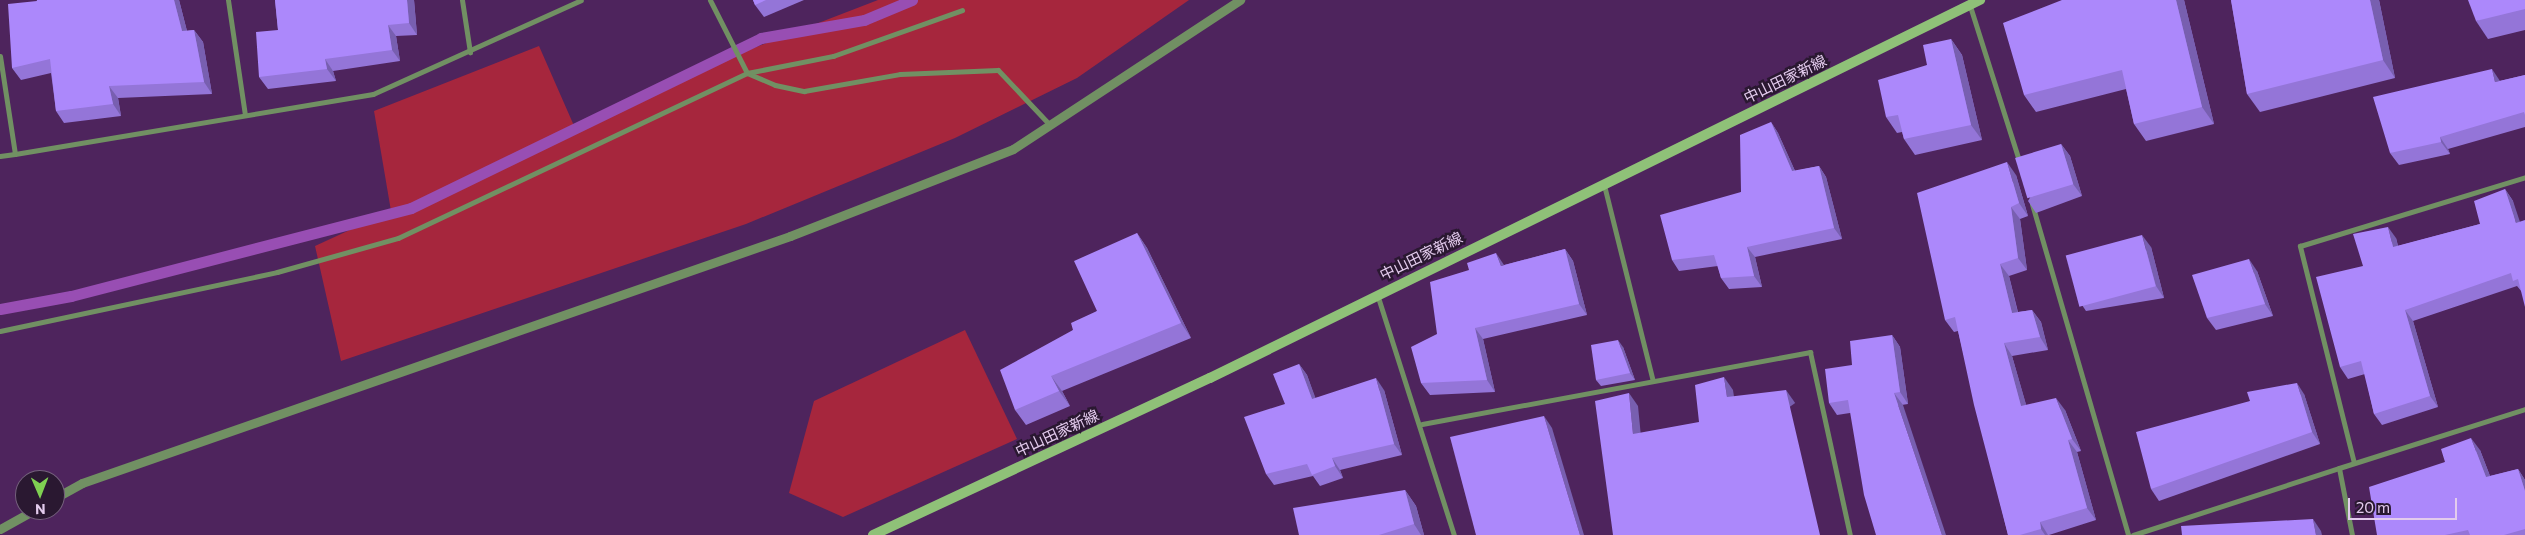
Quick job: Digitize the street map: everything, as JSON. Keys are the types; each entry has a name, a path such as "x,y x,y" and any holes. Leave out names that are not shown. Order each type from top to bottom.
{"main road":[{"name":"中山田家新線","path":"873,535 1210,378 1377,294 1980,0"}],"street":[{"path":"228,0 245,115"},
{"path":"462,0 470,52"},
{"path":"0,156 373,94 470,52 581,0"},
{"path":"710,0 747,73 804,90 900,74 998,70 1050,125"},
{"path":"65,492 82,483 790,236 1013,150 1240,0"},
{"path":"1970,5 2024,176"},
{"path":"0,331 277,272 398,238 747,73 833,56 962,10"},
{"path":"0,56 15,154"},
{"path":"2354,463 2300,246 2525,177"},
{"path":"1603,184 1653,381"},
{"path":"2030,195 2128,535"},
{"path":"1377,294 1422,424 1454,535"},
{"path":"1422,424 1810,352 1850,535"},
{"path":"2133,535 2525,409"},
{"path":"2339,468 2352,535"},
{"path":"0,529 16,520"}],"shaded area":[{"path":"878,0 1189,0 1077,78 955,138 746,224 341,361 315,246 391,211 374,111 539,46 575,128 743,52"},
{"path":"965,330 1017,439 843,517 789,493 814,401"}],"building":[{"path":"37,0 174,0 182,31 194,30 204,82 109,86 113,104 56,111 50,59 12,68 8,4"},
{"path":"275,0 407,0 409,23 388,25 392,50 325,59 327,69 259,77 256,32 278,30"},
{"path":"753,0 766,0 755,5"},
{"path":"2062,0 2176,0 2202,107 2134,124 2122,70 2024,95 2003,23"},
{"path":"2231,0 2370,0 2383,60 2247,94"},
{"path":"2468,0 2525,0 2525,9 2476,21"},
{"path":"1951,39 1971,125 1904,139 1898,115 1886,117 1878,80 1927,65 1923,45"},
{"path":"2492,69 2495,82 2525,75 2525,115 2524,112 2440,137 2441,142 2390,153 2373,97"},
{"path":"1771,122 1792,171 1819,166 1834,228 1747,247 1754,276 1721,278 1714,255 1672,260 1660,215 1741,192 1740,135"},
{"path":"2061,144 2073,184 2027,198 2015,158"},
{"path":"2007,162 2019,203 2011,207 2018,258 2000,264 2012,313 2032,310 2040,337 2004,343 2021,406 2056,398 2072,439 2068,440 2087,508 2040,522 2041,529 2020,535 2008,535 1974,405 1955,317 1945,320 1917,193"},
{"path":"2505,189 2516,223 2525,220 2525,307 2518,279 2513,281 2511,273 2405,310 2430,396 2374,414 2361,361 2340,367 2316,277 2363,266 2353,234 2388,227 2393,247 2480,224 2474,201"},
{"path":"1137,233 1181,323 1051,376 1059,391 1015,410 1000,370 1073,330 1071,323 1097,311 1074,261"},
{"path":"2142,235 2156,286 2079,307 2066,255"},
{"path":"1565,249 1579,304 1475,328 1487,380 1421,383 1411,347 1437,334 1430,282 1469,270 1467,263 1496,253 1501,266"},
{"path":"2249,259 2265,304 2207,318 2192,275"},
{"path":"1892,335 1900,392 1894,393 1942,535 1876,535 1864,495 1848,400 1829,403 1825,369 1852,365 1850,341"},
{"path":"1618,340 1630,373 1596,380 1591,345"},
{"path":"1299,364 1312,399 1376,378 1394,444 1332,458 1335,466 1312,475 1307,464 1266,474 1244,417 1285,404 1273,374"},
{"path":"1724,377 1727,397 1786,390 1820,535 1613,535 1595,401 1629,393 1633,434 1699,422 1695,385"},
{"path":"2297,383 2312,432 2151,489 2136,432 2250,401 2247,392"},
{"path":"1544,416 1580,535 1476,535 1450,437"},
{"path":"2471,438 2486,477 2518,469 2525,491 2525,529 2504,535 2470,535 2468,530 2445,535 2377,535 2369,487 2445,462 2441,449"},
{"path":"1405,490 1414,524 1379,535 1299,535 1293,508"},
{"path":"2313,519 2316,535 2182,535 2181,526"}],"waterway":[{"path":"0,309 71,296 411,208 761,38 864,20 912,0"}]}
